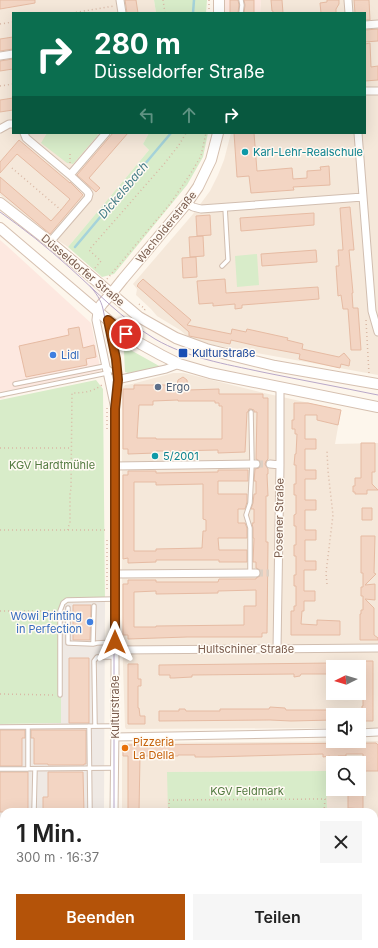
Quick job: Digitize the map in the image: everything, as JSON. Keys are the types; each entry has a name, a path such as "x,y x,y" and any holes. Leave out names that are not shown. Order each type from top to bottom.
{"main road":[{"path":"219,0 219,12"},
{"name":"Wacholderstraße","path":"97,311 122,279 187,203 198,187 211,160 218,134"},
{"name":"Düsseldorfer Straße","path":"0,203 50,242 143,320 176,338 206,349 275,366 378,384"},
{"name":"Düsseldorfer Straße","path":"0,228 108,320 126,334 161,356 179,364 210,373 378,407"},
{"name":"Wacholderstraße","path":"108,320 108,308 111,294"}],"street":[{"path":"348,0 349,12"},
{"path":"366,25 378,24"},
{"path":"0,56 12,54"},
{"path":"366,91 378,91"},
{"path":"0,129 12,124"},
{"path":"24,134 26,138 70,175 89,194 88,198 50,242"},
{"path":"70,175 105,134"},
{"path":"358,134 372,311 378,332"},
{"path":"187,203 200,209 362,196"},
{"name":"Kulturstraße","path":"97,311 96,320 114,406"},
{"name":"Kulturstraße","path":"108,320 116,359 117,377 114,406 114,808"},
{"path":"107,373 117,377 166,369 179,364"},
{"name":"Posener Straße","path":"277,649 280,387"},
{"path":"115,466 254,464"},
{"path":"270,464 280,464"},
{"path":"115,574 253,573"},
{"path":"269,573 278,573"},
{"name":"Hultschiner Straße","path":"115,653 378,648"},
{"path":"366,733 378,732"},
{"path":"115,737 326,733"}],"lane":[{"path":"241,0 241,12"},
{"path":"222,266 228,260 225,207"},
{"path":"15,384 107,373"},
{"path":"0,395 107,373"},
{"path":"251,412 254,464 250,503 246,516 250,528 253,573"},
{"path":"60,695 60,611 63,602 67,600 115,599"},
{"path":"94,606 94,644"},
{"path":"68,608 68,643 94,644 115,642"},
{"path":"95,726 94,660 97,657 115,653"},
{"path":"90,726 90,808"},
{"path":"0,727 115,726"},
{"path":"28,727 28,769"},
{"path":"0,769 114,768"},
{"path":"34,808 35,769"}],"path":[{"path":"163,0 165,12"},
{"path":"209,0 209,12"},
{"path":"79,12 121,6"},
{"path":"0,24 12,22"},
{"path":"0,86 12,84"},
{"path":"92,271 101,261 89,250 164,164 185,134"},
{"path":"107,280 170,204 191,173 201,156 206,134"},
{"path":"12,168 61,210"},
{"path":"369,377 366,315 372,311"},
{"path":"122,348 122,341 126,334"},
{"path":"68,530 70,524 72,393 93,391 107,373"},
{"path":"107,408 107,432"},
{"path":"0,448 71,448"},
{"path":"327,451 333,515 326,573 327,584"},
{"path":"0,530 115,530"},
{"path":"0,611 60,611"},
{"path":"0,694 60,695"},
{"path":"169,808 169,800 324,799 324,808"}],"shaded area":[{"path":"0,0 154,0 156,12 12,12 12,134 148,134 143,144 149,150 68,247 50,235 0,195"},
{"path":"219,0 261,0 260,12 219,12"},
{"path":"261,0 378,0 378,375 208,344 187,336 157,316 136,295 137,289 133,284 193,214 210,191 224,160 231,134 366,134 366,12 260,12"},
{"path":"0,240 91,323 101,371 3,392 5,398 0,399"},
{"path":"173,373 184,373 341,410 335,444 378,443 378,728 366,728 366,708 326,708 326,728 126,729 122,635 122,388 125,385"},
{"path":"70,602 105,602 104,808 0,808 0,724 61,723 61,612 63,606"},
{"path":"326,741 326,748 366,748 366,741 378,741 378,808 327,808 327,796 366,796 366,756 326,756 326,771 168,772 168,808 122,808 122,743"}],"green space":[{"path":"154,0 207,0 206,12 156,12"},
{"path":"46,134 98,135 73,164 67,163 41,143"},
{"path":"148,134 208,134 203,157 187,185 114,274 102,277 68,247 149,150 143,144"},
{"path":"257,254 259,285 237,287 235,256"},
{"path":"127,348 161,367 128,373 125,372 124,351"},
{"name":"KGV Hardtmühle","path":"96,380 103,389 105,602 70,602 64,606 61,612 61,723 0,724 0,400"},
{"name":"KGV Feldmark","path":"326,771 327,808 168,808 167,772"}],"building":[{"path":"0,0 35,0 35,3 0,9"},
{"path":"125,0 136,0 138,12 127,12"},
{"path":"230,0 238,0 238,12 230,12"},
{"path":"244,0 254,0 254,12 244,12"},
{"path":"271,0 282,0 283,12 272,11"},
{"path":"327,0 339,0 336,12 321,12 320,3 327,2"},
{"path":"354,0 369,0 370,20 366,20 366,12 355,12"},
{"path":"378,29 378,41 366,42 366,30"},
{"path":"12,37 12,49 0,51 0,39"},
{"path":"370,43 371,67 378,66 378,80 366,81 366,44"},
{"path":"12,59 12,69 0,71 0,61"},
{"path":"12,98 12,110 0,112 0,100"},
{"path":"112,134 127,134 89,178 100,188 96,192 77,175"},
{"name":"Karl-Lehr-Realschule","path":"234,134 254,134 257,171 292,168 293,179 307,178 307,171 321,170 320,167 329,166 330,185 293,187 294,190 251,193 249,176 237,177"},
{"path":"19,140 70,182 83,195 50,234 0,192 0,177 51,221 70,199 17,154 0,173 0,162"},
{"path":"350,207 354,250 349,250 353,308 358,308 361,350 351,350 348,309 343,309 341,295 338,296 336,266 339,266 338,250 343,250 340,208"},
{"path":"314,213 314,225 241,231 240,218"},
{"path":"210,215 211,235 197,236 196,216"},
{"path":"203,236 204,256 190,257 189,237"},
{"path":"316,250 317,262 262,266 261,254"},
{"path":"196,257 197,277 183,278 182,258"},
{"path":"143,279 191,320 187,325 231,334 232,329 246,332 247,329 288,338 287,340 303,344 302,349 339,357 344,353 350,360 349,366 341,364 340,368 299,359 300,354 231,340 230,344 189,336 189,332 137,286"},
{"path":"225,279 226,293 318,287 319,299 242,305 242,308 235,309 235,304 213,306 213,303 199,304 197,281"},
{"name":"Lidl","path":"79,327 83,348 94,345 96,357 86,359 87,365 26,377 19,346 69,335 68,329"},
{"path":"183,377 187,380 188,390 219,389 219,394 263,394 263,398 268,398 268,459 265,464 268,469 268,496 266,496 266,542 268,542 267,633 262,633 262,637 128,639 128,635 123,635 123,584 128,584 128,580 156,580 156,582 218,582 219,579 256,579 261,573 260,570 256,568 256,562 253,562 254,538 252,523 254,523 254,509 251,509 254,494 256,494 256,481 254,481 255,469 259,468 261,464 260,461 256,459 257,412 249,409 247,412 245,452 218,453 218,450 156,451 156,453 128,454 128,449 123,449 123,389 134,389 134,385 177,385 178,380","holes":["153,401 215,401 215,403 219,403 219,406 222,406 222,439 137,438 139,405 153,405","256,590 256,606 244,606 244,625 134,627 134,592 156,591 156,594 218,593 218,591"]},
{"path":"294,403 308,403 341,410 338,425 317,420 317,415 305,415 305,439 316,439 316,449 305,449 305,470 316,470 316,479 305,479 305,500 316,500 316,510 305,510 305,530 316,530 316,540 305,540 305,561 316,561 316,570 304,570 304,591 315,591 315,601 304,601 304,611 302,611 301,624 317,625 317,620 340,621 340,635 291,635 291,611 294,611 294,606 296,606 296,586 294,586 294,575 296,575 296,556 294,556 294,545 296,545 296,526 294,526 294,515 296,514 296,495 294,495 294,484 296,484 296,465 294,465 297,434 295,434 295,429 292,429 292,420 294,420"},
{"path":"361,443 375,443 375,472 372,472 372,484 378,490 367,490 367,494 355,494 355,492 353,492 353,486 355,486 355,478 361,478"},
{"path":"218,470 248,470 248,481 218,481 218,494 247,494 245,509 238,509 238,523 245,523 247,528 247,538 218,538 219,550 247,550 247,562 219,562 219,560 156,560 156,562 128,563 128,558 123,559 123,475 128,475 128,471 156,471 156,473 218,472","holes":["134,482 156,482 156,485 203,484 203,519 206,520 206,531 203,531 202,548 134,551"]},
{"path":"362,508 372,508 372,520 362,520"},
{"path":"361,536 375,536 374,573 376,574 365,585 375,584 375,600 365,599 374,608 374,635 378,638 378,640 360,640 360,614 361,610 363,610 363,596 361,596 361,587 363,587 363,573 361,573"},
{"path":"73,605 91,605 90,640 73,640"},
{"path":"69,658 89,658 89,723 69,723"},
{"path":"366,661 373,661 373,721 366,721 366,708 362,708 363,700 366,700"},
{"path":"326,663 326,674 301,674 300,676 294,677 294,674 192,675 192,677 170,678 170,675 159,675 159,665"},
{"path":"128,664 138,664 138,679 141,679 141,686 138,686 138,708 140,716 145,716 145,724 128,724"},
{"path":"270,707 285,708 286,710 326,710 326,720 159,721 159,711 179,711 179,709 185,709 186,711 220,711 220,709 269,709"},
{"path":"0,730 25,730 25,738 22,738 22,766 0,766"},
{"path":"31,730 86,730 86,764 34,764 34,738 31,738"},
{"path":"326,743 326,748 366,748 366,743 376,743 378,745 378,771 366,771 366,756 363,756 363,754 346,754 346,756 323,757 323,754 209,757 178,755 171,756 171,758 140,756 139,808 128,808 128,756 123,756 123,747 125,745"},
{"path":"0,772 28,772 28,808 0,808"},
{"path":"48,772 83,772 84,808 43,808 43,797 48,797"},
{"path":"348,796 363,796 363,808 348,808"}],"waterway":[{"name":"Dickelsbach","path":"193,12 194,0"},
{"name":"Dickelsbach","path":"75,247 170,134"}],"tunnel":[{"path":"256,464 270,464"},
{"path":"256,573 269,573"}],"tram line":[{"path":"0,212 52,252 132,323 168,346 194,356 221,363 378,395"},
{"path":"90,286 98,297 102,306 113,357 114,370 114,808"}],"place":[{"name":"Karl-Lehr-Realschule","path":"245,152"},
{"name":"Kulturstraße","path":"183,353"},
{"name":"Lidl","path":"53,355"},
{"name":"Ergo","path":"158,387"},
{"name":"5/2001","path":"155,456"},
{"name":"Wowi Printing in Perfection","path":"90,622"},
{"name":"Pizzeria La Della","path":"125,748"}],"route":[{"path":"115,642 115,409 118,380 116,359 108,320 126,334"}]}
